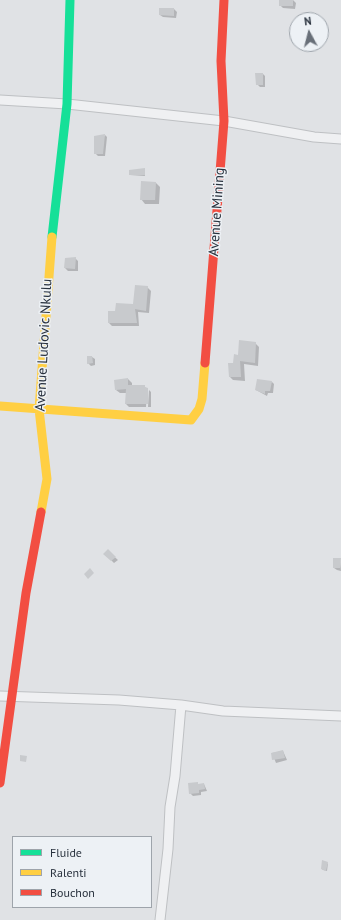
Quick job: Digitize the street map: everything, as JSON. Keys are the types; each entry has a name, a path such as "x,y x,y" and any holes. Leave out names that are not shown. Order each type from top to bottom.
{"street":[{"name":"Avenue Ludovic Nkulu","path":"0,783 26,593 47,479 39,409 50,257 67,104 70,0"},
{"name":"Avenue Mining","path":"39,409 191,420 199,409 202,399 224,121 221,61 224,0"},
{"path":"0,100 67,104 224,121 314,137 341,139"},
{"path":"0,406 39,409"},
{"path":"0,696 12,698 56,697 180,705 223,711 341,716"},
{"path":"160,920 168,849 170,806 175,776 180,705"}],"building":[{"path":"279,0 293,0 293,6 279,6"},
{"path":"159,8 174,8 174,16 159,15"},
{"path":"255,73 263,73 263,85 256,85"},
{"path":"105,134 103,154 94,154 94,136"},
{"path":"145,168 145,175 129,175 129,170"},
{"path":"141,181 156,182 155,200 140,200"},
{"path":"76,257 75,269 64,268 65,258"},
{"path":"135,285 148,286 146,311 135,309 137,323 108,323 108,311 115,311 116,303 133,304"},
{"path":"239,340 256,342 255,363 240,361 241,377 229,377 228,363 233,363 234,354 238,355"},
{"path":"87,356 92,356 93,363 87,364"},
{"path":"128,378 128,385 145,385 145,387 148,388 148,404 125,404 126,389 115,390 114,380"},
{"path":"257,379 272,381 270,391 265,391 265,394 255,390"},
{"path":"108,549 116,557 111,561 103,554"},
{"path":"333,558 341,558 340,568 333,568"},
{"path":"90,568 94,573 88,579 84,574"},
{"path":"283,750 285,758 272,760 271,753"},
{"path":"20,755 27,756 26,762 20,761"},
{"path":"198,782 198,784 204,783 205,789 199,790 199,793 189,794 188,783"},
{"path":"322,860 328,862 326,871 321,869"}],"traffic: fast":[{"path":"52,237 67,104 70,0"}],"traffic: slow":[{"path":"41,512 47,479 39,409 52,237"},
{"path":"0,406 191,420 199,409 202,399 205,363"}],"traffic: jam":[{"path":"205,363 224,121 221,61 224,0"},
{"path":"0,783 26,593 41,512"}]}
